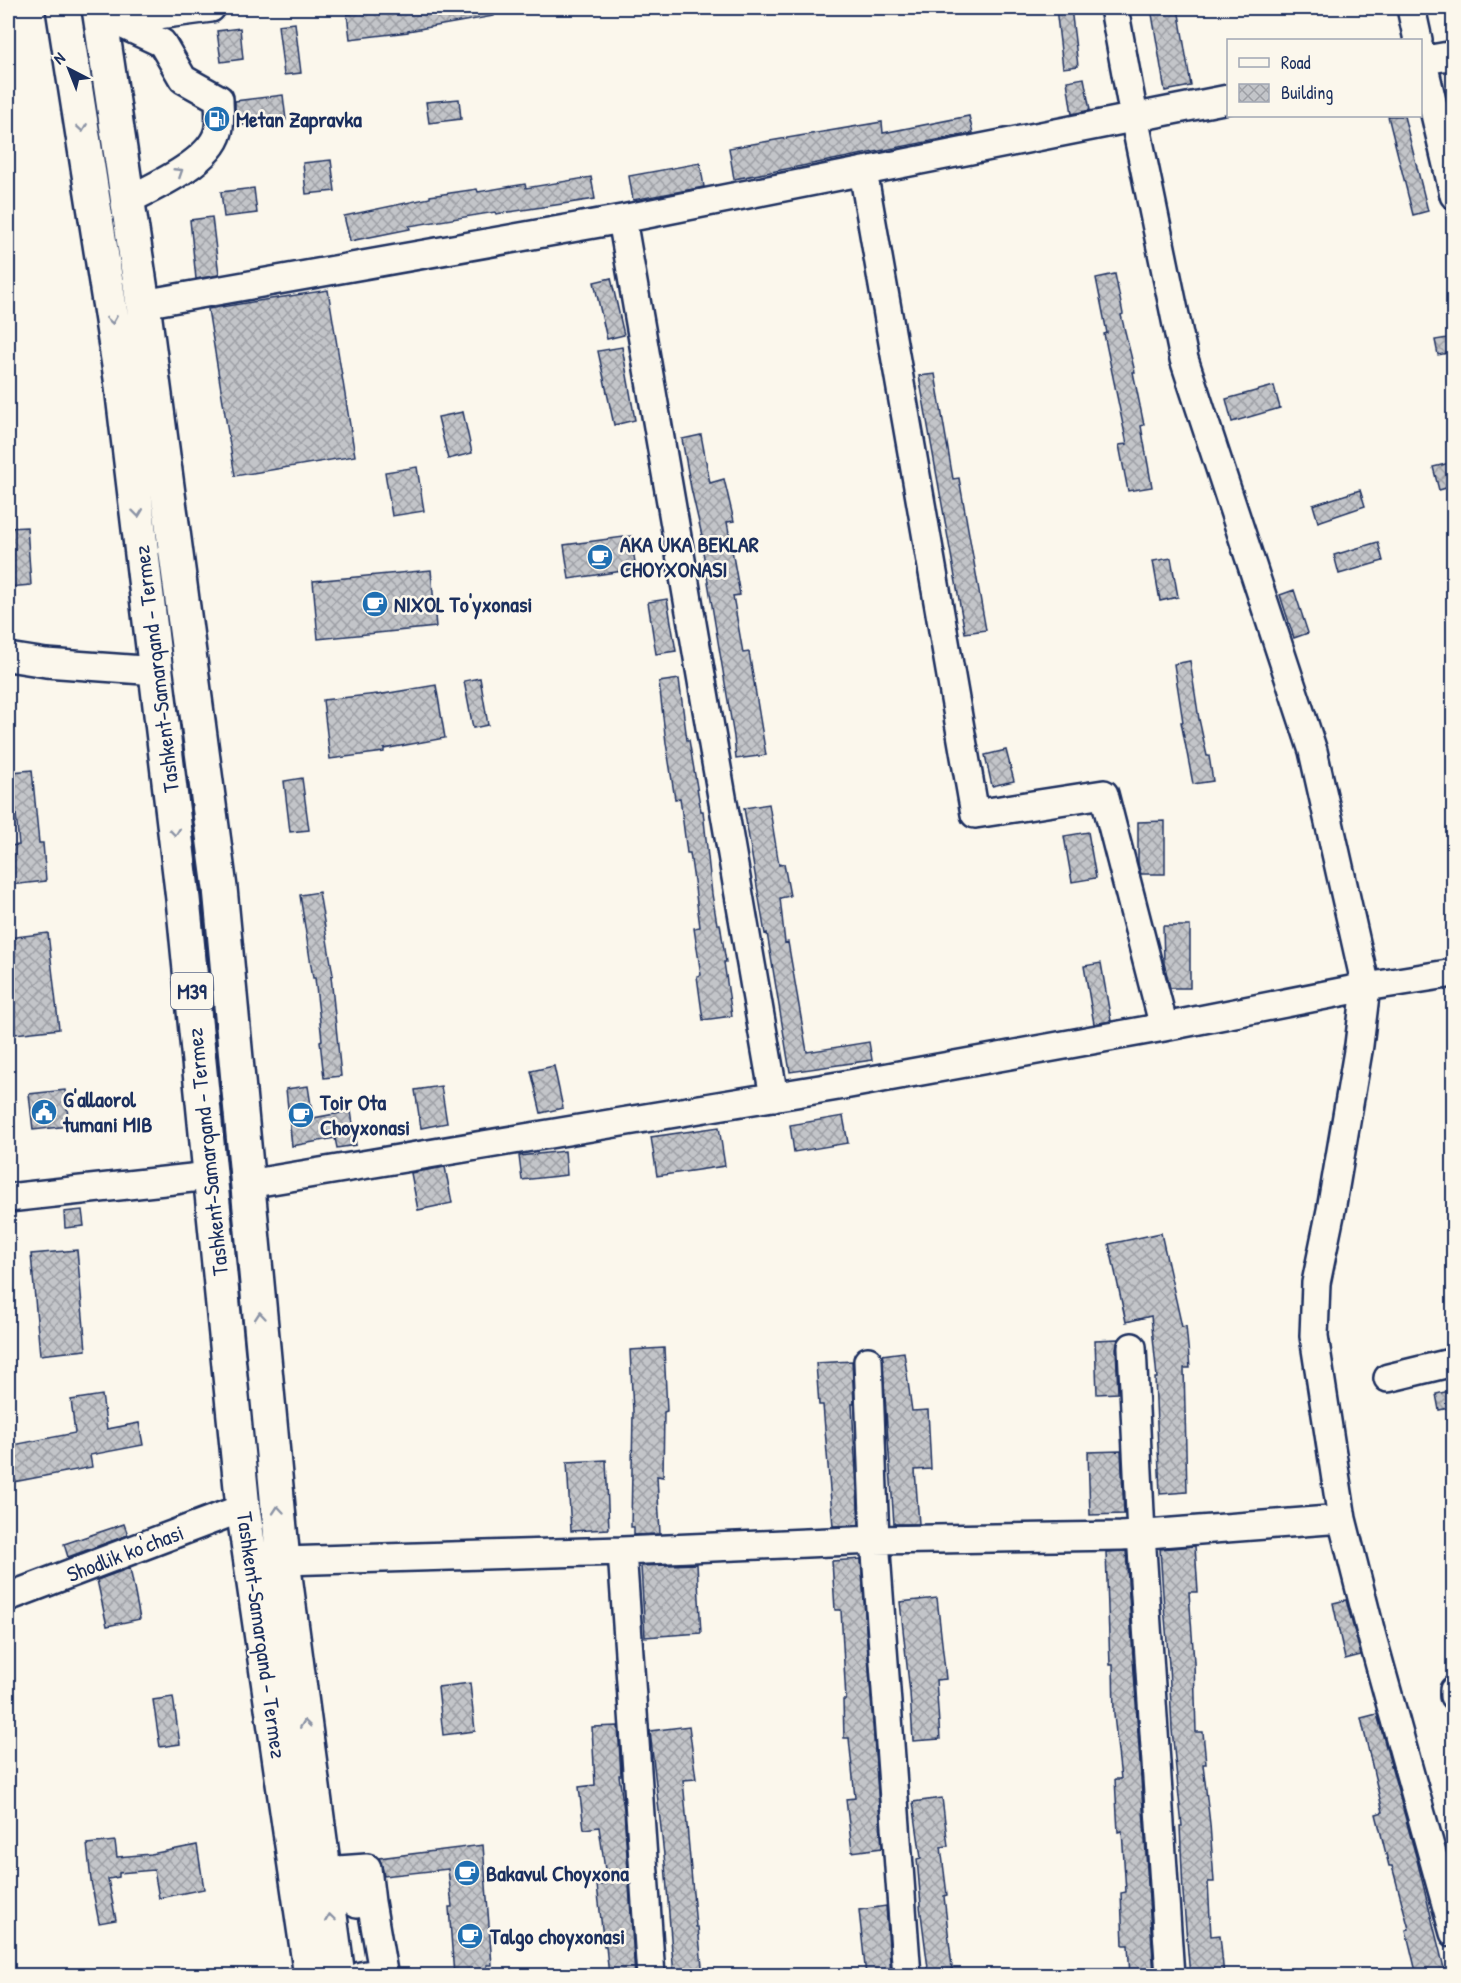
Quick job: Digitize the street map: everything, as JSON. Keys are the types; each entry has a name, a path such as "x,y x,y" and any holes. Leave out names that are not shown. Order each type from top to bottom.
{"highway":[{"name":"Tashkent-Samarqand - Termez","path":"63,8 121,378 183,899 243,1508 311,1976"},
{"name":"Tashkent-Samarqand - Termez","path":"105,17 220,888 283,1561 338,1870 338,1976"},
{"path":"233,1417 244,1436 252,1442 261,1441 271,1432"}],"street":[{"path":"105,17 211,8"},
{"path":"1114,8 1184,359 1313,751 1366,987 1359,1045 1331,1210 1316,1282 1314,1336 1342,1519 1372,1637 1454,1933"},
{"path":"1411,8 1418,39"},
{"path":"105,17 162,43 183,79 219,99 219,132 210,149 159,184 128,200"},
{"path":"1422,53 1454,55"},
{"path":"1422,57 1454,195"},
{"path":"143,304 622,219 1227,99"},
{"path":"863,171 975,814 1104,794 1164,1027"},
{"path":"622,219 774,1097"},
{"path":"8,657 46,663 157,671"},
{"path":"248,1184 774,1097 1164,1027 1366,987 1454,973"},
{"path":"8,1198 210,1176"},
{"path":"1132,1347 1141,1534 1170,1976"},
{"path":"868,1361 875,1540 907,1976"},
{"path":"1388,1378 1454,1362"},
{"name":"Shodlik ko'chasi","path":"8,1597 243,1508"},
{"path":"283,1561 622,1551 875,1540 1121,1536 1342,1519"},
{"path":"622,1551 651,1976"},
{"path":"1454,1690 1454,1696"},
{"path":"338,1870 367,1868 383,1972 361,1976"}],"building":[{"path":"396,8 493,8 494,16 408,32 350,39 347,14"},
{"path":"1056,8 1071,8 1078,66 1063,68"},
{"path":"1151,8 1178,8 1191,86 1165,91"},
{"path":"295,23 301,73 284,75 278,25"},
{"path":"240,28 243,59 221,62 217,31"},
{"path":"1084,78 1090,110 1072,114 1067,81"},
{"path":"283,95 286,120 235,126 235,101"},
{"path":"459,99 461,119 429,123 426,102"},
{"path":"969,116 973,133 734,179 729,148 882,122 883,133"},
{"path":"1388,117 1404,117 1428,211 1413,215"},
{"path":"331,160 335,191 306,194 303,163"},
{"path":"700,163 704,187 633,200 629,176"},
{"path":"591,177 595,199 409,226 410,229 350,241 344,216 430,198 430,196 477,189 478,192 525,184 526,188"},
{"path":"254,188 257,213 224,217 221,192"},
{"path":"212,217 219,275 196,279 190,220"},
{"path":"1115,274 1123,314 1121,315 1135,372 1133,372 1144,425 1141,426 1152,487 1128,491 1119,445 1127,444 1104,334 1107,333 1096,278"},
{"path":"611,278 624,335 607,339 594,282"},
{"path":"328,290 355,456 235,476 208,309"},
{"path":"1454,337 1454,352 1438,355 1435,340"},
{"path":"622,347 635,420 614,425 598,351"},
{"path":"935,374 953,479 959,478 986,630 965,633 919,376"},
{"path":"1274,386 1280,408 1232,422 1226,399"},
{"path":"463,412 472,453 448,459 438,417"},
{"path":"701,435 710,483 724,479 734,521 727,522 740,595 733,596 743,653 749,652 766,755 736,759 701,540 703,540 682,439"},
{"path":"1454,462 1454,486 1439,490 1433,467"},
{"path":"417,467 424,511 392,516 385,472"},
{"path":"1360,490 1365,506 1318,522 1313,505"},
{"path":"27,527 31,585 8,587 8,528"},
{"name":"AKA UKA BEKLAR CHOYXONASI","path":"631,536 636,569 569,579 564,545"},
{"path":"1378,542 1383,561 1339,574 1334,555"},
{"path":"1171,558 1178,597 1160,601 1153,561"},
{"name":"NIXOL To'yxonasi","path":"431,570 436,627 318,639 313,581"},
{"path":"1294,590 1308,633 1294,638 1280,595"},
{"path":"667,599 676,651 656,654 648,602"},
{"path":"1190,661 1199,719 1213,781 1193,784 1181,722 1183,722 1174,664"},
{"path":"480,678 488,725 473,728 464,681"},
{"path":"679,679 687,740 689,740 701,811 703,811 712,894 717,924 720,924 732,1016 703,1020 697,976 701,975 694,928 700,927 695,888 690,853 687,853 680,798 675,799 659,682"},
{"path":"436,685 445,738 384,749 384,752 330,759 323,700 377,695"},
{"path":"1006,750 1014,781 992,786 985,755"},
{"path":"32,770 39,843 43,843 46,881 10,885 8,846 19,845 12,772"},
{"path":"302,778 309,830 290,832 284,781"},
{"path":"769,804 779,865 784,864 790,896 780,898 785,943 788,942 807,1052 869,1042 872,1060 790,1072 744,808"},
{"path":"1165,821 1165,874 1141,874 1138,864 1138,822"},
{"path":"1088,832 1096,878 1072,882 1064,836"},
{"path":"319,892 333,975 331,976 341,1076 324,1078 315,978 313,978 300,895"},
{"path":"1163,926 1190,926 1190,988 1170,988 1164,963"},
{"path":"48,933 59,1029 15,1034 8,967 8,938"},
{"path":"1101,963 1111,1021 1094,1024 1084,966"},
{"path":"554,1066 563,1108 541,1113 531,1071"},
{"path":"308,1086 313,1118 351,1111 356,1145 337,1148 335,1138 292,1146 286,1089"},
{"path":"441,1086 447,1123 421,1128 415,1090"},
{"path":"65,1090 69,1126 33,1130 29,1094"},
{"path":"843,1116 848,1143 794,1152 790,1125"},
{"path":"719,1127 725,1166 657,1176 651,1137"},
{"path":"565,1151 567,1175 522,1180 519,1156"},
{"path":"445,1167 452,1203 418,1210 411,1173"},
{"path":"82,1210 84,1226 65,1228 64,1212"},
{"path":"1161,1233 1182,1327 1186,1326 1190,1368 1184,1368 1187,1492 1160,1494 1155,1378 1157,1378 1151,1316 1126,1322 1109,1244"},
{"path":"77,1250 86,1350 40,1355 31,1254"},
{"path":"1118,1339 1116,1348 1118,1393 1097,1394 1095,1340"},
{"path":"664,1348 667,1411 664,1412 663,1477 657,1476 660,1534 634,1535 634,1527 631,1527 633,1412 630,1350"},
{"path":"904,1352 912,1411 928,1410 931,1469 915,1470 919,1524 894,1524 882,1355"},
{"path":"852,1361 854,1404 852,1404 859,1525 833,1526 823,1405 819,1405 816,1363"},
{"path":"1454,1390 1454,1407 1439,1410 1436,1394"},
{"path":"102,1395 107,1429 139,1423 143,1445 90,1455 92,1467 8,1483 8,1446 75,1433 71,1400"},
{"path":"1121,1451 1124,1514 1090,1515 1088,1452"},
{"path":"606,1460 609,1529 571,1531 567,1462"},
{"path":"124,1524 128,1535 68,1557 64,1544"},
{"path":"1195,1546 1198,1592 1189,1592 1196,1732 1203,1732 1206,1764 1203,1764 1214,1882 1208,1882 1211,1936 1220,1935 1224,1976 1190,1976 1183,1893 1180,1826 1182,1826 1172,1730 1160,1549"},
{"path":"1126,1551 1154,1976 1130,1976 1128,1945 1123,1945 1121,1893 1126,1892 1122,1831 1118,1832 1115,1779 1121,1779 1114,1715 1113,1665 1110,1665 1106,1552"},
{"path":"861,1559 882,1848 852,1852 846,1799 855,1798 849,1738 844,1738 843,1700 846,1700 841,1610 835,1610 832,1561"},
{"path":"697,1564 701,1633 645,1637 641,1566"},
{"path":"130,1568 140,1619 107,1626 97,1580"},
{"path":"937,1598 946,1679 936,1680 940,1739 913,1741 900,1602"},
{"path":"1346,1600 1361,1655 1345,1659 1333,1603"},
{"path":"470,1683 475,1731 443,1735 438,1687"},
{"path":"173,1697 180,1744 160,1747 153,1700"},
{"path":"1377,1714 1446,1976 1417,1976 1406,1930 1409,1929 1392,1866 1389,1866 1376,1814 1383,1812 1361,1718"},
{"path":"618,1726 621,1775 619,1775 624,1810 635,1976 609,1976 597,1885 607,1884 599,1827 584,1829 579,1787 595,1785 592,1727"},
{"path":"689,1726 696,1779 683,1780 696,1927 698,1927 703,1976 674,1976 665,1864 650,1731"},
{"path":"942,1798 948,1846 941,1847 947,1895 944,1896 953,1976 929,1976 920,1906 917,1859 921,1858 913,1802"},
{"path":"115,1841 117,1857 151,1854 197,1845 204,1889 159,1898 154,1870 119,1873 119,1877 108,1879 116,1920 99,1923 87,1844"},
{"path":"483,1845 492,1965 487,1965 487,1976 454,1976 449,1907 452,1907 448,1869 384,1876 379,1858"},
{"path":"886,1906 891,1976 866,1976 859,1910"}],"place":[{"name":"Metan Zapravka","path":"217,119"},
{"name":"AKA UKA BEKLAR CHOYXONASI","path":"600,557"},
{"name":"NIXOL To'yxonasi","path":"375,604"},
{"name":"G'allaorol tumani MIB","path":"44,1112"},
{"name":"Toir Ota Choyxonasi","path":"301,1115"},
{"name":"Bakavul Choyxona","path":"467,1873"},
{"name":"Talgo choyxonasi","path":"470,1936"}]}
